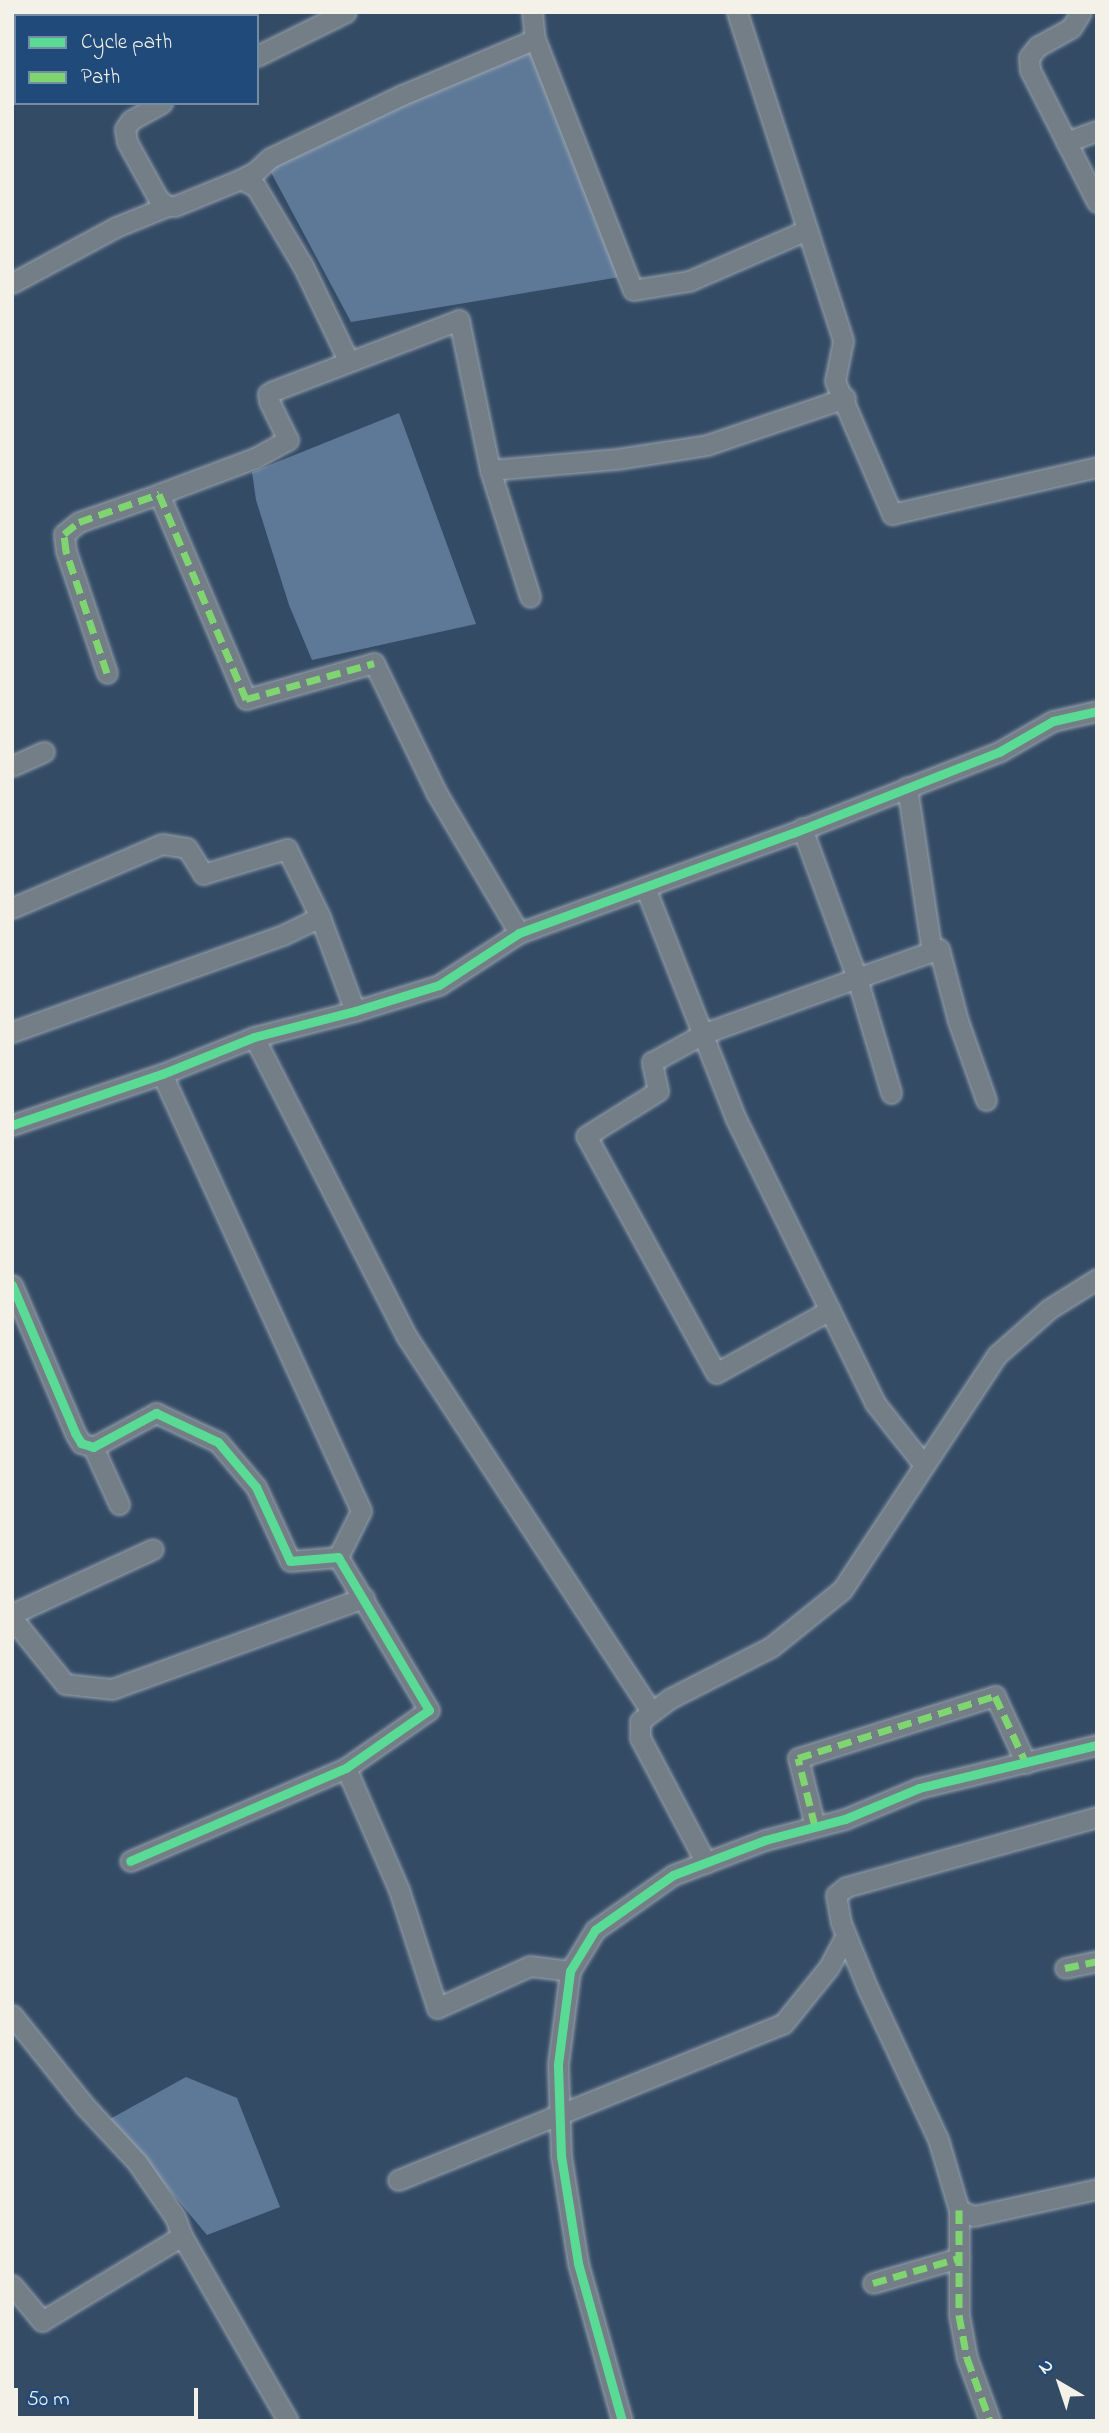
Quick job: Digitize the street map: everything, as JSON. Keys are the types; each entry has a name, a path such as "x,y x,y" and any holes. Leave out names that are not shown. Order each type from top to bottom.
{"street":[{"path":"259,55 346,12"},
{"path":"533,12 535,39 633,290 689,281 807,230"},
{"path":"737,12 843,341 835,381 845,398 892,514 1097,467"},
{"path":"1081,12 1071,28 1038,46 1029,57 1030,70 1097,202"},
{"path":"12,283 116,227 241,179 282,152 402,95 535,39"},
{"path":"158,105 131,120 125,129 127,142 153,188 167,206"},
{"path":"1066,142 1097,131"},
{"path":"241,179 256,187 303,266 349,362"},
{"path":"107,673 66,551 64,534 79,522 255,458 288,440 268,394 458,320 490,470 530,597"},
{"path":"490,470 617,459 707,445 845,398"},
{"path":"159,494 246,699 374,663 436,792 519,933"},
{"path":"12,1125 162,1074 254,1037 355,1011 439,985 519,933 802,828 999,751 1053,721 1097,711"},
{"path":"12,766 44,752"},
{"path":"907,787 932,952"},
{"path":"802,828 857,978 891,1093"},
{"path":"12,908 162,844 187,848 203,874 286,849 320,917 355,1011"},
{"path":"645,887 705,1033 736,1119 875,1403 924,1465"},
{"path":"12,1032 283,934 320,917"},
{"path":"830,1310 716,1373 586,1136 658,1091 652,1062 705,1033 939,949 958,1021 986,1100"},
{"path":"254,1037 407,1337 651,1712"},
{"path":"162,1074 346,1472 361,1511 338,1557"},
{"path":"706,1863 640,1738 640,1721 669,1699 771,1647 842,1590 997,1355 1049,1309 1097,1279"},
{"path":"12,1285 81,1443 93,1447 156,1413 181,1424 218,1442 256,1487 290,1561 338,1557"},
{"path":"93,1447 119,1504"},
{"path":"153,1549 12,1616 65,1684 112,1689 364,1598"},
{"path":"130,1861 346,1769 429,1710 338,1557"},
{"path":"816,1826 797,1758 995,1696 1026,1763"},
{"path":"622,2421 578,2263 561,2156 558,2064 570,1971 595,1930 673,1875 765,1840 845,1819 919,1788 1097,1745"},
{"path":"346,1769 399,1890 437,2008 530,1966 570,1971"},
{"path":"990,2421 967,2358 959,2315 959,2210 938,2139 846,1935 836,1895 846,1887 1097,1817"},
{"path":"398,2180 783,2024 829,1967 846,1935"},
{"path":"1065,1969 1097,1961"},
{"path":"12,2015 84,2105 137,2162 175,2217 182,2236 288,2421"},
{"path":"959,2210 974,2216 1097,2189"},
{"path":"12,2285 42,2321 182,2236"},
{"path":"873,2283 959,2258"}],"water":[{"path":"529,39 620,277 351,322 266,163"},
{"path":"399,413 476,624 312,660 289,605 256,500 252,472"},
{"path":"186,2077 237,2098 280,2207 207,2235 110,2119"}],"marked path":[{"path":"107,673 66,551 64,534 79,522 159,494 246,699 374,663"},
{"path":"815,1826 798,1758 995,1696 1026,1763"},
{"path":"1065,1968 1097,1961"},
{"path":"959,2210 959,2315 967,2358 990,2421"},
{"path":"873,2283 959,2258"}],"cycle path":[{"path":"12,1125 162,1074 254,1037 355,1011 439,985 519,933 793,833 999,752 1053,721 1097,711"},
{"path":"12,1285 81,1443 93,1447 156,1413 218,1442 256,1487 290,1561 338,1557 429,1710 346,1768 130,1861"},
{"path":"622,2421 578,2263 561,2156 558,2064 570,1971 595,1930 673,1875 765,1840 845,1819 919,1788 1097,1745"}]}
